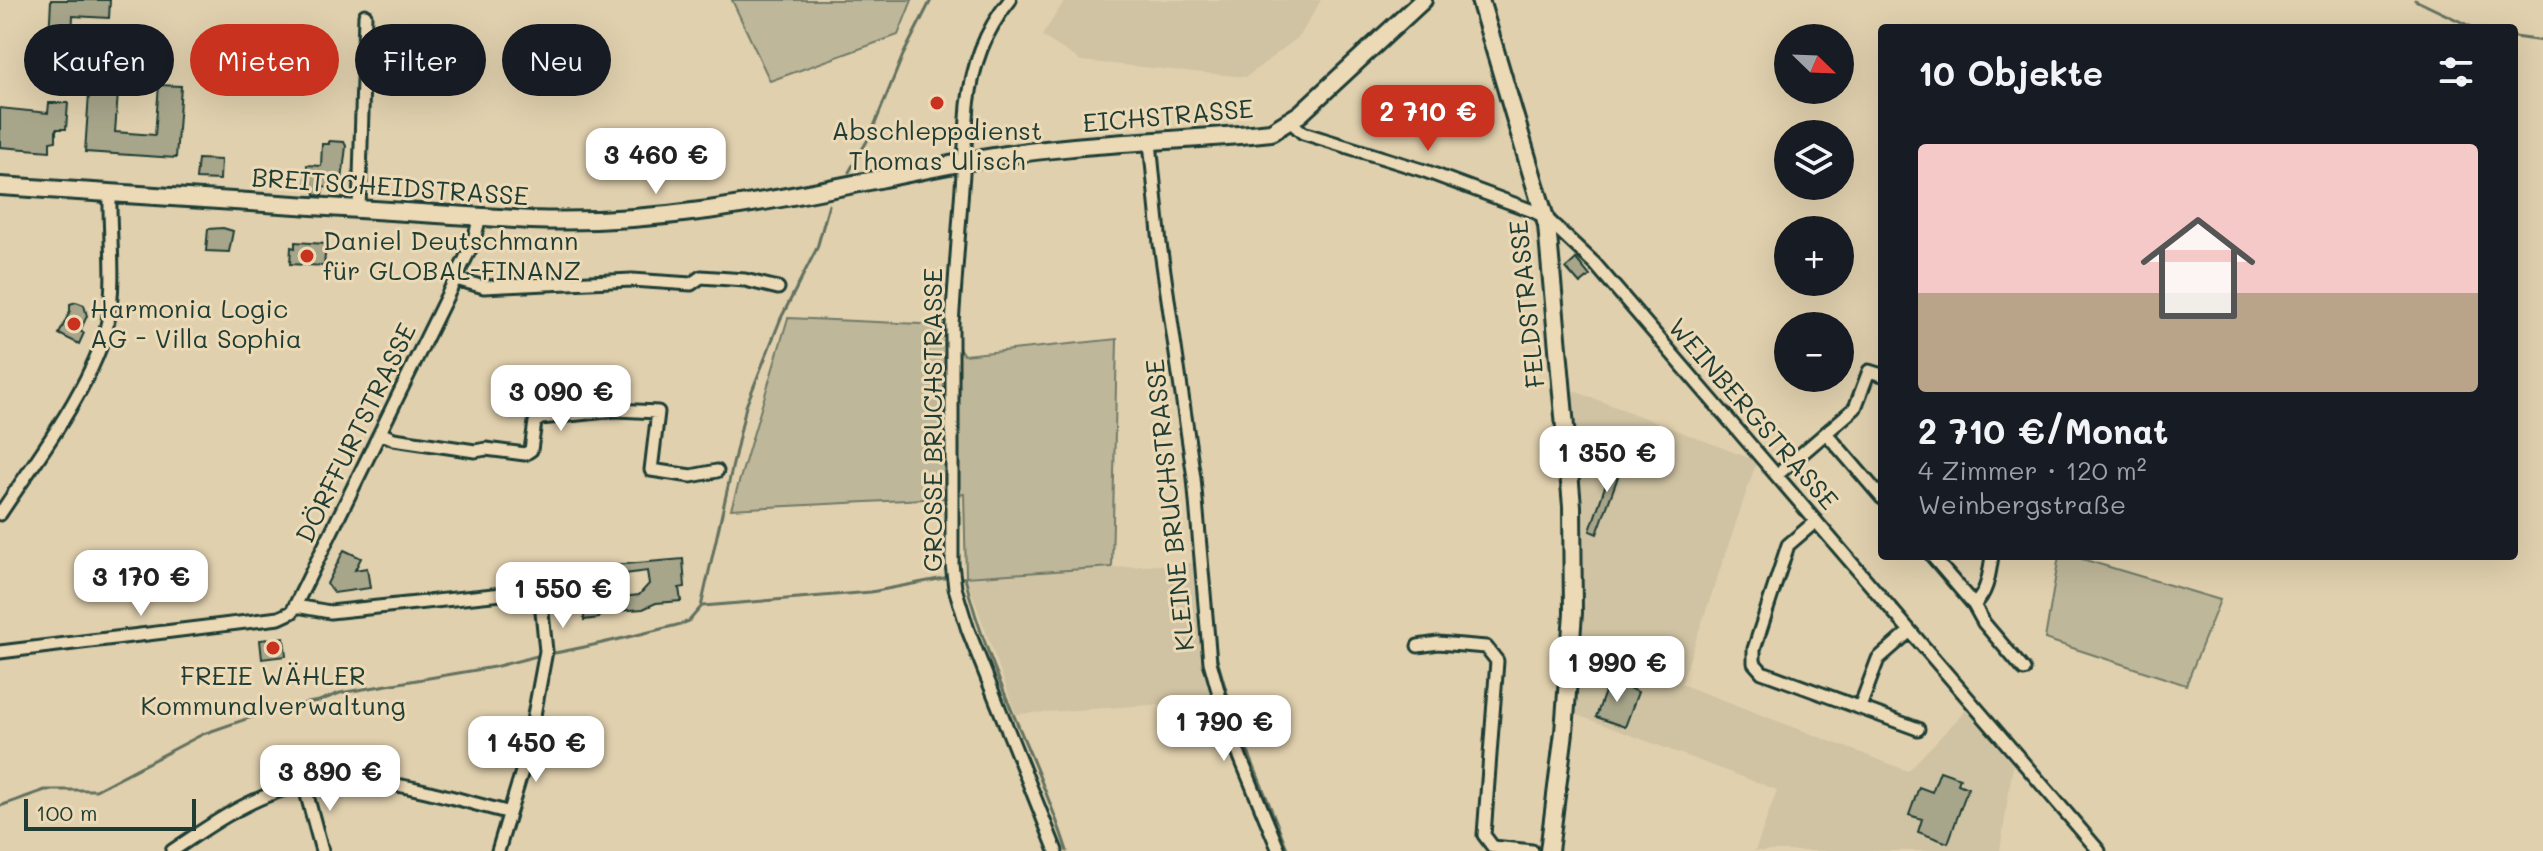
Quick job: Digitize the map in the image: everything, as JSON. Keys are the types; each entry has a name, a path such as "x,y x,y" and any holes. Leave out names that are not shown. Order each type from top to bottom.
{"street":[{"name":"GROSSE BRUCHSTRASSE","path":"1010,0 981,44 973,69 968,105 952,324 954,576 968,630 1056,851"},
{"name":"EICHSTRASSE","path":"965,162 1019,153 1271,132 1291,122 1423,0"},
{"name":"FELDSTRASSE","path":"1480,0 1545,217 1572,506 1574,568 1564,732 1549,851"},
{"path":"359,209 365,15"},
{"name":"WEINBERGSTRASSE","path":"1291,122 1303,133 1425,171 1545,217 1595,264 2099,851"},
{"name":"KLEINE BRUCHSTRASSE","path":"1150,142 1160,244 1193,465 1210,662 1229,730 1279,851"},
{"name":"BREITSCHEIDSTRASSE","path":"0,186 578,221 713,211 965,162"},
{"path":"0,514 77,394 104,337 110,304 110,192"},
{"name":"DÖRFFURTSTRASSE","path":"296,606 456,279 473,243 480,217"},
{"path":"456,279 471,285 493,287 632,280 691,284 701,277 745,280 778,288"},
{"path":"1777,475 1855,408 1869,371 1878,374"},
{"path":"380,433 394,439 460,449 525,454 531,450 535,422 541,418 616,410 658,412 651,470 691,476 717,471"},
{"path":"1826,433 1878,493"},
{"path":"1816,521 1788,545 1754,649 1754,663 1762,672 1918,729"},
{"path":"1935,560 2024,670"},
{"path":"1974,605 1987,584 1991,560"},
{"path":"0,652 279,618 286,616 296,606 330,612 521,592 535,596 543,611 545,657 526,758 507,812 498,851"},
{"path":"1860,707 1878,659 1910,631"},
{"path":"1418,646 1438,643 1486,647 1497,661 1484,835 1493,847 1532,851"},
{"path":"172,851 249,803 304,784 360,780 390,783 507,812"},
{"path":"304,784 322,851"}],"shaded area":[{"path":"732,0 912,0 898,35 770,81"},
{"path":"1065,0 1321,0 1300,36 1246,77 1081,61 1042,36"},
{"path":"788,318 943,325 964,355 1117,339 1112,567 966,577 964,494 945,498 731,509"},
{"path":"1569,389 1757,461 1681,684 1908,771 1967,709 2013,765 2000,851 1755,851 1777,790 1572,713 1584,528"},
{"path":"2058,560 2085,560 2220,600 2186,685 2045,639"},
{"path":"1193,563 1211,701 1016,714 966,577"}],"building":[{"path":"51,0 110,0 109,18 73,16 73,24 50,24"},
{"path":"174,86 181,86 176,158 85,152 89,96 118,96 115,132 155,135 158,96 174,96"},
{"path":"49,103 68,103 66,129 56,129 56,141 50,142 50,151 0,147 0,108 48,113"},
{"path":"329,141 344,142 346,146 341,189 323,187 322,196 315,195 314,187 308,186 306,181 307,165 321,166 322,144 329,144"},
{"path":"198,159 221,160 220,180 196,179"},
{"path":"208,229 233,231 229,252 206,251"},
{"name":"Daniel Deutschmann für GLOBAL-FINANZ","path":"295,242 326,244 324,266 290,264 291,247 295,248"},
{"path":"1576,259 1590,276 1580,284 1566,268"},
{"name":"Harmonia Logic AG - Villa Sophia","path":"76,302 84,305 87,316 80,331 84,333 79,344 59,334 70,311 70,304"},
{"path":"1615,457 1624,460 1597,534 1590,531"},
{"path":"344,550 361,558 355,570 367,568 370,588 334,593 327,584"},
{"path":"683,559 685,587 679,588 681,601 656,603 643,609 603,612 599,618 584,620 585,583 577,577 602,574 602,566","holes":["647,571 649,584 639,595 605,599 625,574"]},
{"name":"FREIE WÄHLER Kommunalverwaltung","path":"284,637 286,656 262,659 260,640"},
{"path":"1609,680 1638,692 1625,727 1596,717"},
{"path":"1940,771 1960,778 1958,784 1968,788 1948,843 1918,832 1922,819 1909,815 1919,787 1932,792"}],"waterway":[{"path":"849,172 870,136 903,55 931,0"},
{"path":"2415,0 2466,24"},
{"path":"2518,38 2543,41"},
{"path":"549,654 681,624 689,621 701,607 746,406 781,318 817,248 829,205"},
{"path":"703,606 871,592 949,577"},
{"path":"957,577 965,578 987,647 1067,851"},
{"path":"1215,653 1234,717 1288,851"},
{"path":"0,806 45,790 96,790 203,734 278,708 319,701 340,693 494,667 541,655"}],"place":[{"name":"Abschleppdienst Thomas Ulisch","path":"937,103"},
{"name":"Daniel Deutschmann für GLOBAL-FINANZ","path":"307,256"},
{"name":"Harmonia Logic AG - Villa Sophia","path":"74,324"},
{"name":"FREIE WÄHLER Kommunalverwaltung","path":"273,648"}]}
